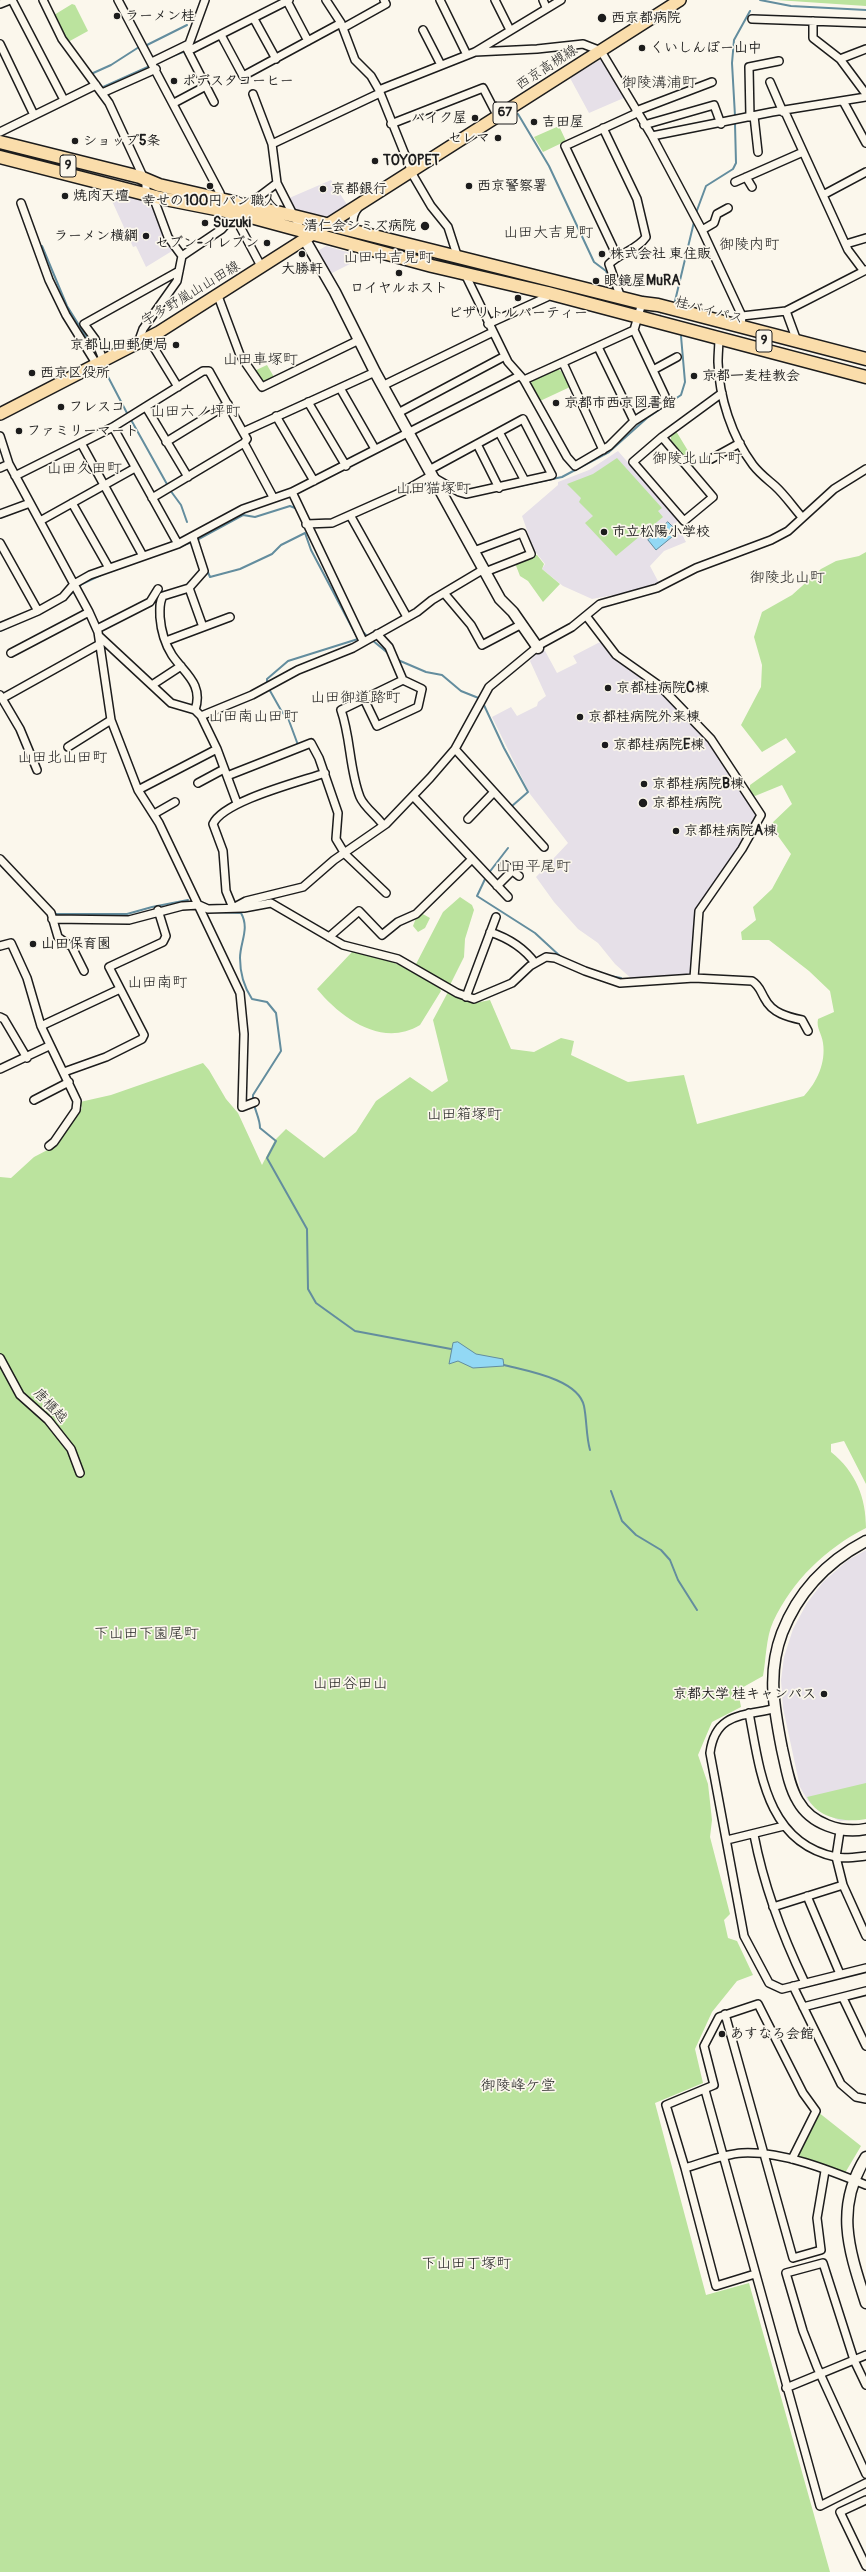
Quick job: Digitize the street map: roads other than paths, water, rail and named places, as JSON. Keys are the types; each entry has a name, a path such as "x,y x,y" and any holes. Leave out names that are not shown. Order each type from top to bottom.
{"highway":[{"path":"1,132 144,188 159,185 222,204 236,213 306,235 548,293 638,318 719,337"},
{"name":"9","path":"0,149 144,188"},
{"path":"0,157 222,204 248,205 642,304 658,305 741,321 796,341 866,359"},
{"name":"桂バイパス","path":"662,314 866,375"},
{"name":"9","path":"719,337 866,375"}],"main road":[{"name":"西京高槻線","path":"329,225 680,0"},
{"name":"宇多野嵐山山田線","path":"0,414 138,344 262,268 306,235 329,225"}],"street":[{"path":"0,4 11,0 64,100"},
{"path":"43,0 62,39 109,102 144,188 168,237 182,256"},
{"path":"118,0 174,103 222,204"},
{"path":"205,0 186,47 214,102"},
{"path":"326,0 342,26 355,60 371,76 379,91 412,172 431,206 448,227 458,258"},
{"path":"221,35 243,76 308,41 386,4 384,0"},
{"path":"440,0 467,55"},
{"path":"495,0 510,30"},
{"path":"543,0 546,7"},
{"path":"272,144 379,91 475,52 546,7 561,0"},
{"path":"152,62 186,47 192,49 288,1 308,41"},
{"path":"254,19 276,59"},
{"path":"752,19 866,23"},
{"path":"813,21 813,38 840,59 866,94"},
{"path":"423,30 441,65"},
{"path":"0,44 34,115"},
{"path":"475,52 530,50 583,44 601,51 618,77 644,125 652,136 702,230 741,321 786,311 851,279 864,270 846,244 770,82"},
{"path":"840,59 866,49"},
{"path":"758,152 752,116 749,67 779,61"},
{"path":"102,93 156,70"},
{"path":"617,256 565,146 637,112 712,82"},
{"path":"1,132 96,85"},
{"path":"174,103 206,86"},
{"path":"392,124 483,88 498,117"},
{"path":"253,94 272,144 276,184 306,235 374,372 500,599 522,624 538,648"},
{"path":"652,136 721,124 752,116 784,112 842,100 866,97"},
{"path":"842,100 866,143"},
{"path":"644,125 714,105 721,124"},
{"path":"603,128 637,198 646,237 642,243 617,256 609,264 621,298"},
{"path":"735,182 803,152"},
{"path":"823,195 866,172"},
{"path":"746,176 752,187"},
{"path":"248,205 276,184"},
{"path":"21,203 49,280 66,315 100,364"},
{"path":"357,232 352,223 353,214 361,205"},
{"path":"702,230 714,223 718,214 728,208"},
{"path":"138,344 143,330 177,281 182,256 222,229 236,213"},
{"path":"236,213 236,219 262,268"},
{"path":"846,244 866,238"},
{"path":"100,364 95,339 84,324 179,271"},
{"path":"465,274 488,324 505,356 521,378 567,457 575,466 603,450 634,421 662,403 665,396 634,330 642,304"},
{"path":"488,324 546,297 553,281"},
{"path":"218,296 240,355 262,387 359,340"},
{"path":"786,311 796,341"},
{"path":"0,627 38,611 63,597 74,584 109,568 126,564 143,556 178,544 243,509 273,497 292,492 346,466 375,449 409,434 521,378 563,363 634,330"},
{"path":"382,386 493,332"},
{"path":"719,337 718,360 722,393 731,423 740,443 757,470 766,481 776,487 801,516"},
{"path":"148,338 178,387"},
{"path":"598,347 634,421"},
{"path":"398,413 505,356"},
{"path":"653,370 677,357"},
{"path":"563,363 603,450"},
{"path":"15,476 113,427 203,371 209,371 247,439 244,443 152,498"},
{"path":"243,432 374,372"},
{"path":"340,388 375,449"},
{"path":"662,437 713,497 684,521 633,462 662,437 722,393"},
{"path":"308,402 346,466"},
{"path":"166,442 228,404"},
{"path":"146,407 188,477"},
{"path":"276,416 314,481"},
{"path":"306,524 332,524 431,474 477,444 523,419 552,475 499,488 466,494 459,492 431,474"},
{"path":"113,427 178,544"},
{"path":"499,432 525,481"},
{"path":"0,436 9,464 89,612 98,632 171,703 195,710 201,716 217,749 237,803"},
{"path":"81,443 103,486 143,556"},
{"path":"244,443 273,497"},
{"path":"711,459 740,443"},
{"path":"477,444 499,488"},
{"path":"0,468 9,464"},
{"path":"40,520 135,468"},
{"path":"233,908 246,901 303,887 334,860 345,854 383,825 413,796 455,749 489,687 538,648 587,617 600,604 657,588 714,560 772,540 788,531 801,516 842,483 866,469"},
{"path":"292,492 363,641"},
{"path":"0,514 30,503"},
{"path":"72,503 109,568"},
{"path":"350,515 407,617"},
{"path":"201,716 252,695 298,670 353,648 485,570 530,554 522,533 474,551"},
{"path":"193,537 204,571 189,588 163,596 159,603 166,641 173,656 190,675 194,685 196,695 195,710"},
{"path":"0,543 38,611"},
{"path":"189,588 203,627"},
{"path":"98,632 150,602 158,589"},
{"path":"444,593 472,625 482,645 522,624"},
{"path":"11,653 89,612"},
{"path":"166,641 230,617"},
{"path":"587,617 616,655 660,686 711,739 761,815 742,850 699,911 694,978"},
{"path":"98,632 98,645 111,720 138,790 154,814 240,993 244,1034 242,1107 252,1103"},
{"path":"364,699 377,726 418,706 422,689 403,680 388,647 377,634"},
{"path":"37,770 31,751 2,696 98,645"},
{"path":"152,685 181,666"},
{"path":"383,825 360,798 352,771 348,731 341,710 403,680"},
{"path":"68,747 111,720"},
{"path":"198,783 225,772 311,743 325,773 338,813 336,839 345,854 386,893"},
{"path":"138,790 217,749"},
{"path":"455,749 493,793 544,847"},
{"path":"233,908 226,891 223,851 213,824 217,816 237,803 325,773"},
{"path":"468,819 493,793"},
{"path":"413,796 508,897"},
{"path":"154,814 175,802"},
{"path":"329,937 359,911 382,935 398,922 416,914 472,859"},
{"path":"0,860 51,912 58,937 72,947 84,971"},
{"path":"505,865 519,876"},
{"path":"497,886 512,871"},
{"path":"52,919 129,920 158,910 199,905 208,909 244,908 271,903 343,945 398,959 466,997 474,999 486,996 512,984 535,963 546,957 555,958 585,972 620,982 694,978 752,981 759,985 770,1006 788,1018 802,1020 808,1031"},
{"path":"64,1072 106,1057 142,1039 144,1035 109,967 163,942 166,936 158,910"},
{"path":"466,997 496,917"},
{"path":"490,932 515,944 528,953 535,963"},
{"path":"0,946 11,943 27,978 41,1026 49,1046 64,1072 77,1101 76,1110 54,1142 49,1146"},
{"path":"41,1026 120,988"},
{"path":"0,1017 4,1019 27,1058"},
{"path":"0,1068 27,1058 49,1046"},
{"path":"34,1100 69,1082"},
{"name":"唐櫃越","path":"0,1358 20,1395 48,1420 71,1449 80,1473"},
{"path":"866,1541 849,1550 816,1576 790,1616 776,1649 773,1709 787,1774 798,1801 812,1818 840,1831 866,1829"},
{"path":"773,1709 735,1716 720,1726 712,1739 710,1753 744,1936 769,1984 782,1989 866,1968"},
{"path":"749,1713 763,1784 772,1807 784,1826 797,1838 836,1857 866,1856"},
{"path":"727,1840 754,1835 784,1826"},
{"path":"840,1831 836,1857 843,1886 866,1936"},
{"path":"754,1835 761,1872 773,1907 787,1946 805,1983"},
{"path":"773,1907 843,1886"},
{"path":"807,1896 840,1974"},
{"path":"793,1986 841,2084 856,2097 866,2099"},
{"path":"803,2007 866,1991"},
{"path":"843,1998 866,2046"},
{"path":"755,2274 716,2286 685,2168 666,2105 714,2085 704,2046 719,2017 725,2014 758,2004 802,2093 816,2111 792,2159"},
{"path":"725,2014 793,2258 821,2250 817,2218 825,2171"},
{"path":"705,2090 786,2388 820,2506 866,2483"},
{"path":"685,2168 740,2153 764,2153 792,2159 866,2185"},
{"path":"866,2157 855,2180 847,2204 846,2224 853,2260 866,2303"},
{"path":"866,2385 854,2360 823,2263 786,2273 803,2331 820,2375 866,2474"},
{"path":"786,2388 866,2356"},
{"path":"866,2500 840,2512 866,2566"}],"water":[{"path":"668,522 678,532 656,550 648,540"},
{"path":"458,1342 476,1354 503,1359 504,1366 473,1368 458,1361 449,1364 453,1343"}],"waterway":[{"path":"760,0 791,6 866,10"},
{"path":"735,116 732,63 734,40 750,11"},
{"path":"147,45 187,25"},
{"path":"91,74 111,65 139,47"},
{"path":"165,59 183,52"},
{"path":"101,88 150,66"},
{"path":"518,114 549,166 594,262 606,271 610,280"},
{"path":"696,213 706,186 733,169 736,163 735,124"},
{"path":"675,301 694,222"},
{"path":"42,246 67,306 87,338"},
{"path":"612,284 614,288"},
{"path":"471,496 562,477 609,452 647,418 681,395 685,382 681,336"},
{"path":"105,371 128,415"},
{"path":"130,418 168,486"},
{"path":"415,488 432,483"},
{"path":"170,490 181,505 187,522"},
{"path":"161,553 195,541 243,515 255,517 290,506 295,508"},
{"path":"332,526 350,519"},
{"path":"207,570 210,577 240,569 272,554 281,545 305,533 311,550 358,639 288,661 267,679 267,685"},
{"path":"109,572 142,560"},
{"path":"64,600 82,584 103,574"},
{"path":"0,631 24,620"},
{"path":"362,631 369,638"},
{"path":"372,640 389,654"},
{"path":"398,660 426,672 442,675 461,691 481,699"},
{"path":"269,689 282,712 288,718 298,745"},
{"path":"483,703 504,748 528,792 512,806"},
{"path":"488,874 508,848"},
{"path":"486,877 477,896 535,933 561,957"},
{"path":"56,914 127,914 152,907 188,900"},
{"path":"214,912 241,913 244,919 245,930 240,952 240,964 245,985 252,999 267,1002 276,1013 281,1051 253,1095 253,1099 260,1128 276,1141 267,1158 307,1229 308,1289 316,1303 355,1331 451,1349"},
{"path":"610,976 621,978"},
{"path":"504,1365 538,1373 572,1389 580,1397 584,1406 590,1450"},
{"path":"611,1491 622,1521 636,1535 661,1550 670,1560 678,1580 697,1610"}],"tunnel":[{"path":"137,183 159,189"},
{"path":"293,223 661,314"}],"place":[{"name":"ラーメン桂","path":"117,16"},
{"name":"西京都病院","path":"602,18"},
{"name":"くいしんぼー山中","path":"642,48"},
{"name":"ポデスタコーヒー","path":"174,81"},
{"name":"バイク屋","path":"475,118"},
{"name":"吉田屋","path":"534,122"},
{"name":"セレマ","path":"498,138"},
{"name":"ショップ5条","path":"75,141"},
{"name":"TOYOPET","path":"375,161"},
{"name":"幸せの100円パン職人","path":"210,186"},
{"name":"西京警察署","path":"469,186"},
{"name":"京都銀行","path":"323,189"},
{"name":"焼肉天壇","path":"65,196"},
{"name":"Suzuki","path":"205,223"},
{"name":"清仁会シミズ病院","path":"425,226"},
{"name":"ラーメン横綱","path":"146,236"},
{"name":"セブン-イレブン","path":"267,243"},
{"name":"大勝軒","path":"302,254"},
{"name":"株式会社 東住販","path":"602,254"},
{"name":"ロイヤルホスト","path":"399,273"},
{"name":"眼鏡屋MuRA","path":"596,281"},
{"name":"ピザリトルパーティー","path":"518,298"},
{"name":"京都山田郵便局","path":"176,345"},
{"name":"西京区役所","path":"32,373"},
{"name":"京都一麦桂教会","path":"694,376"},
{"name":"京都市西京図書館","path":"556,403"},
{"name":"フレスコ","path":"61,407"},
{"name":"ファミリーマート","path":"19,431"},
{"name":"市立松陽小学校","path":"604,532"},
{"name":"京都桂病院C棟","path":"608,688"},
{"name":"京都桂病院外来棟","path":"580,717"},
{"name":"京都桂病院E棟","path":"605,745"},
{"name":"京都桂病院B棟","path":"644,784"},
{"name":"京都桂病院","path":"643,803"},
{"name":"京都桂病院A棟","path":"676,831"},
{"name":"山田保育園","path":"33,944"},
{"name":"京都大学 桂キャンパス","path":"824,1694"},
{"name":"あすなろ会館","path":"722,2034"}],"district":[{"name":"御陵溝浦町","path":"659,83"},
{"name":"山田大吉見町","path":"548,233"},
{"name":"御陵内町","path":"749,245"},
{"name":"山田中吉見町","path":"388,258"},
{"name":"山田車塚町","path":"260,360"},
{"name":"山田六ノ坪町","path":"195,412"},
{"name":"御陵北山下町","path":"697,459"},
{"name":"山田久田町","path":"84,469"},
{"name":"山田猫塚町","path":"433,489"},
{"name":"御陵北山町","path":"787,578"},
{"name":"山田御道路町","path":"355,698"},
{"name":"山田南山田町","path":"253,717"},
{"name":"山田北山田町","path":"62,758"},
{"name":"山田平尾町","path":"533,867"},
{"name":"山田南町","path":"157,983"},
{"name":"山田箱塚町","path":"464,1115"},
{"name":"下山田下園尾町","path":"146,1634"},
{"name":"山田谷田山","path":"350,1684"},
{"name":"御陵峰ケ堂","path":"518,2086"},
{"name":"下山田丁塚町","path":"466,2264"}]}
